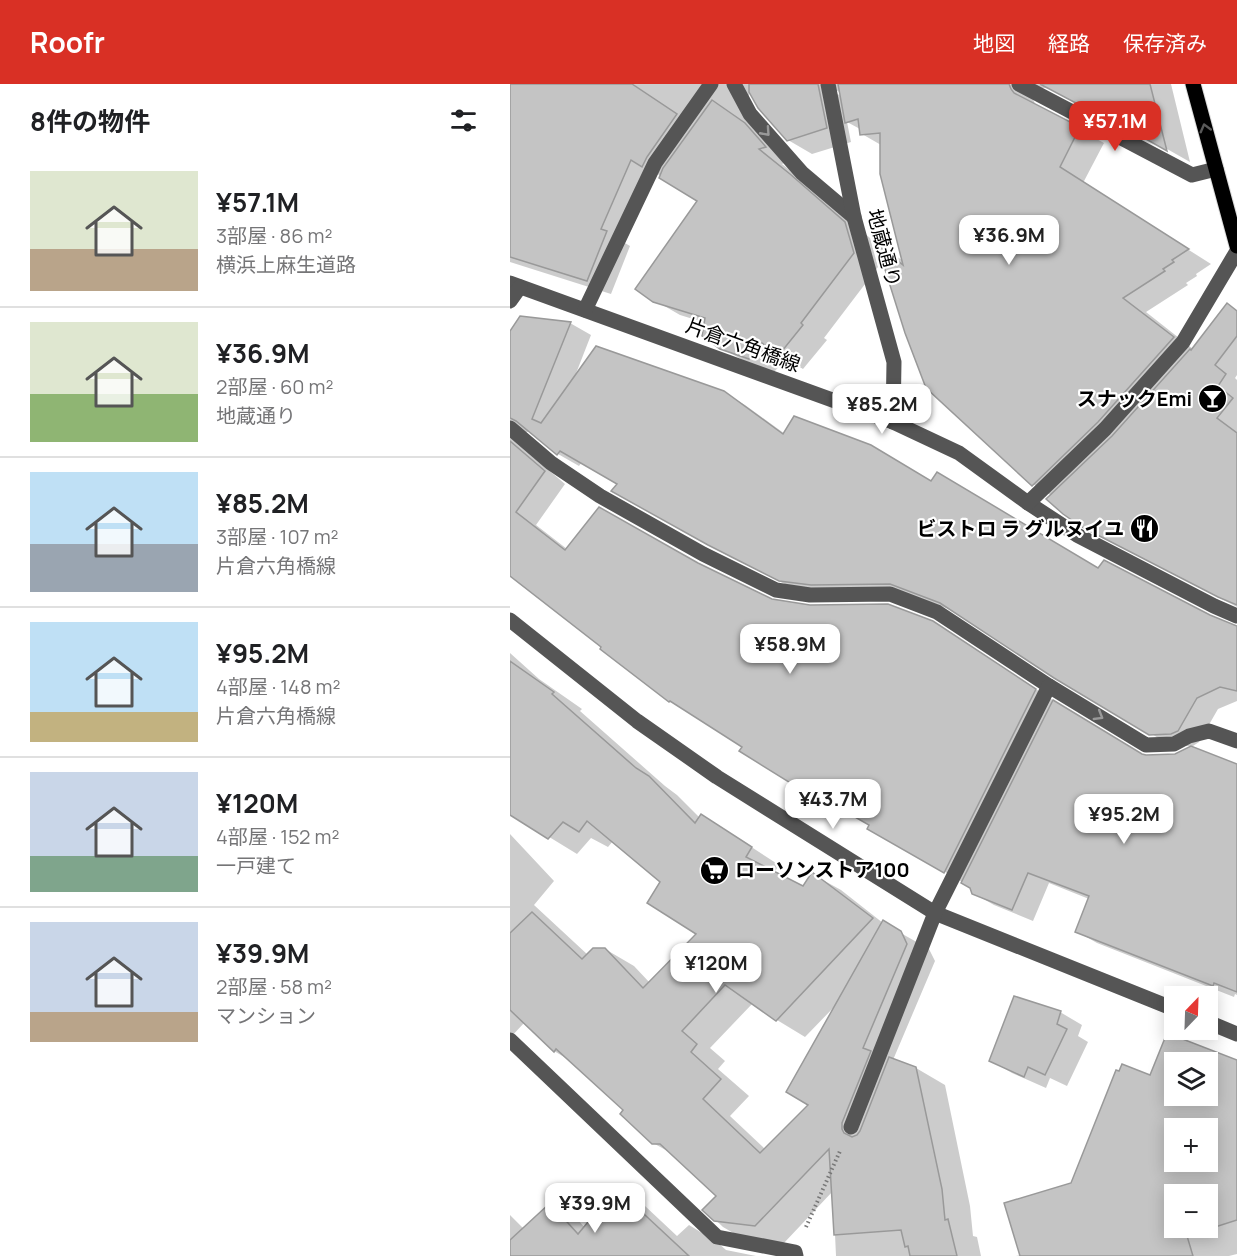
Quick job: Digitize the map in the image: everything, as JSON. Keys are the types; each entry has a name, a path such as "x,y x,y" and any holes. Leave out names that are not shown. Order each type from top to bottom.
{"main road":[{"path":"1193,84 1237,246"}],"street":[{"path":"585,310 655,163 711,84"},
{"path":"734,84 750,114 802,173 854,217"},
{"name":"地蔵通り","path":"828,84 854,217 894,362 893,422"},
{"path":"1019,84 1192,175 1216,169"},
{"path":"1028,503 1105,429 1183,342 1237,251"},
{"path":"510,301 515,285"},
{"name":"片倉六角橋線","path":"515,285 893,422 959,453 1077,535 1237,616"},
{"path":"510,428 551,463 600,496 703,554 776,590 810,596 890,594 937,612 1049,686 1146,745 1174,744 1189,736 1209,731 1237,741"},
{"path":"510,620 637,721 708,771 935,913 1164,1005"},
{"path":"850,1127 935,913 1049,686"},
{"path":"1218,1026 1237,1034"},
{"path":"510,1040 717,1237 795,1254"}],"path":[{"path":"795,1254 850,1127"}],"building":[{"path":"510,84 632,84 677,114 642,167 631,160 601,229 607,231 587,281 510,257"},
{"path":"749,84 818,84 827,128 787,141 758,108 749,92"},
{"path":"838,84 1009,84 1014,93 1080,127 1060,167 1189,249 1172,260 1174,262 1163,269 1165,271 1123,298 1174,337 1098,422 1032,486 926,388 905,333 877,244 903,265 880,174 880,133 860,135 858,119 845,123"},
{"path":"1040,84 1150,84 1167,151 1091,108 1089,110"},
{"path":"712,100 745,123 766,147 759,149 845,222 854,253 778,356 762,343 749,359 720,349 702,336 705,318 653,302 635,289 697,201 659,178 663,168"},
{"path":"1227,303 1237,311 1237,336 1215,365 1226,374 1218,386 1233,398 1217,418 1237,433 1237,605 1082,527 1046,499 1112,436 1191,350"},
{"path":"520,316 571,322 532,419 541,423 596,346 724,391 783,434 794,416 871,445 931,481 937,472 1098,568 1104,560 1210,615 1237,626 1237,691 1220,687 1197,698 1178,731 1171,734 1149,735 1054,678 940,603 890,584 811,585 779,581 708,545 611,491 617,484 560,451 557,455 510,418 510,331"},
{"path":"510,441 545,471 516,512 565,550 599,507 698,563 772,599 810,605 888,604 933,621 1036,689 944,873 867,829 869,825 815,794 813,797 739,751 742,747 669,702 510,576"},
{"path":"510,661 554,692 552,694 636,768 649,776 695,823 701,814 752,847 746,857 803,886 812,872 873,918 776,1021 725,985 682,1031 697,1044 691,1052 721,1079 703,1099 760,1153 808,1105 786,1092 883,920 901,931 907,944 863,1048 871,1051 842,1123 842,1129 844,1133 852,1137 860,1131 889,1057 916,1067 942,1189 945,1220 948,1219 957,1256 910,1256 901,1230 834,1235 829,1149 755,1226 714,1221 702,1210 716,1196 660,1144 652,1144 620,1114 623,1110 556,1049 554,1052 510,1010 510,933 532,912 582,959 593,948 605,948 643,988 696,934 647,903 660,882 587,821 579,832 563,822 548,839 510,815"},
{"path":"1053,700 1142,754 1175,754 1191,746 1237,764 1237,992 1214,983 1213,986 1075,932 1089,896 1028,873 1012,910 972,894 970,888 961,883"},
{"path":"1014,996 1061,1011 1057,1024 1067,1029 1045,1075 1028,1067 1024,1077 989,1061"},
{"path":"1164,1040 1185,1040 1216,1052 1164,1052 1164,1106 1218,1106 1218,1053 1237,1060 1237,1220 1218,1226 1218,1184 1164,1184 1164,1238 1188,1238 1193,1256 1020,1256 1004,1203 1071,1183 1116,1070 1119,1071 1122,1064 1150,1075"},
{"path":"616,1188 689,1256 510,1256 510,1240 550,1203 578,1234"}],"place":[{"name":"スナックEmi","path":"1213,399"},
{"name":"ビストロ ラ グルヌイユ","path":"1145,529"},
{"name":"ローソンストア100","path":"714,870"}]}
